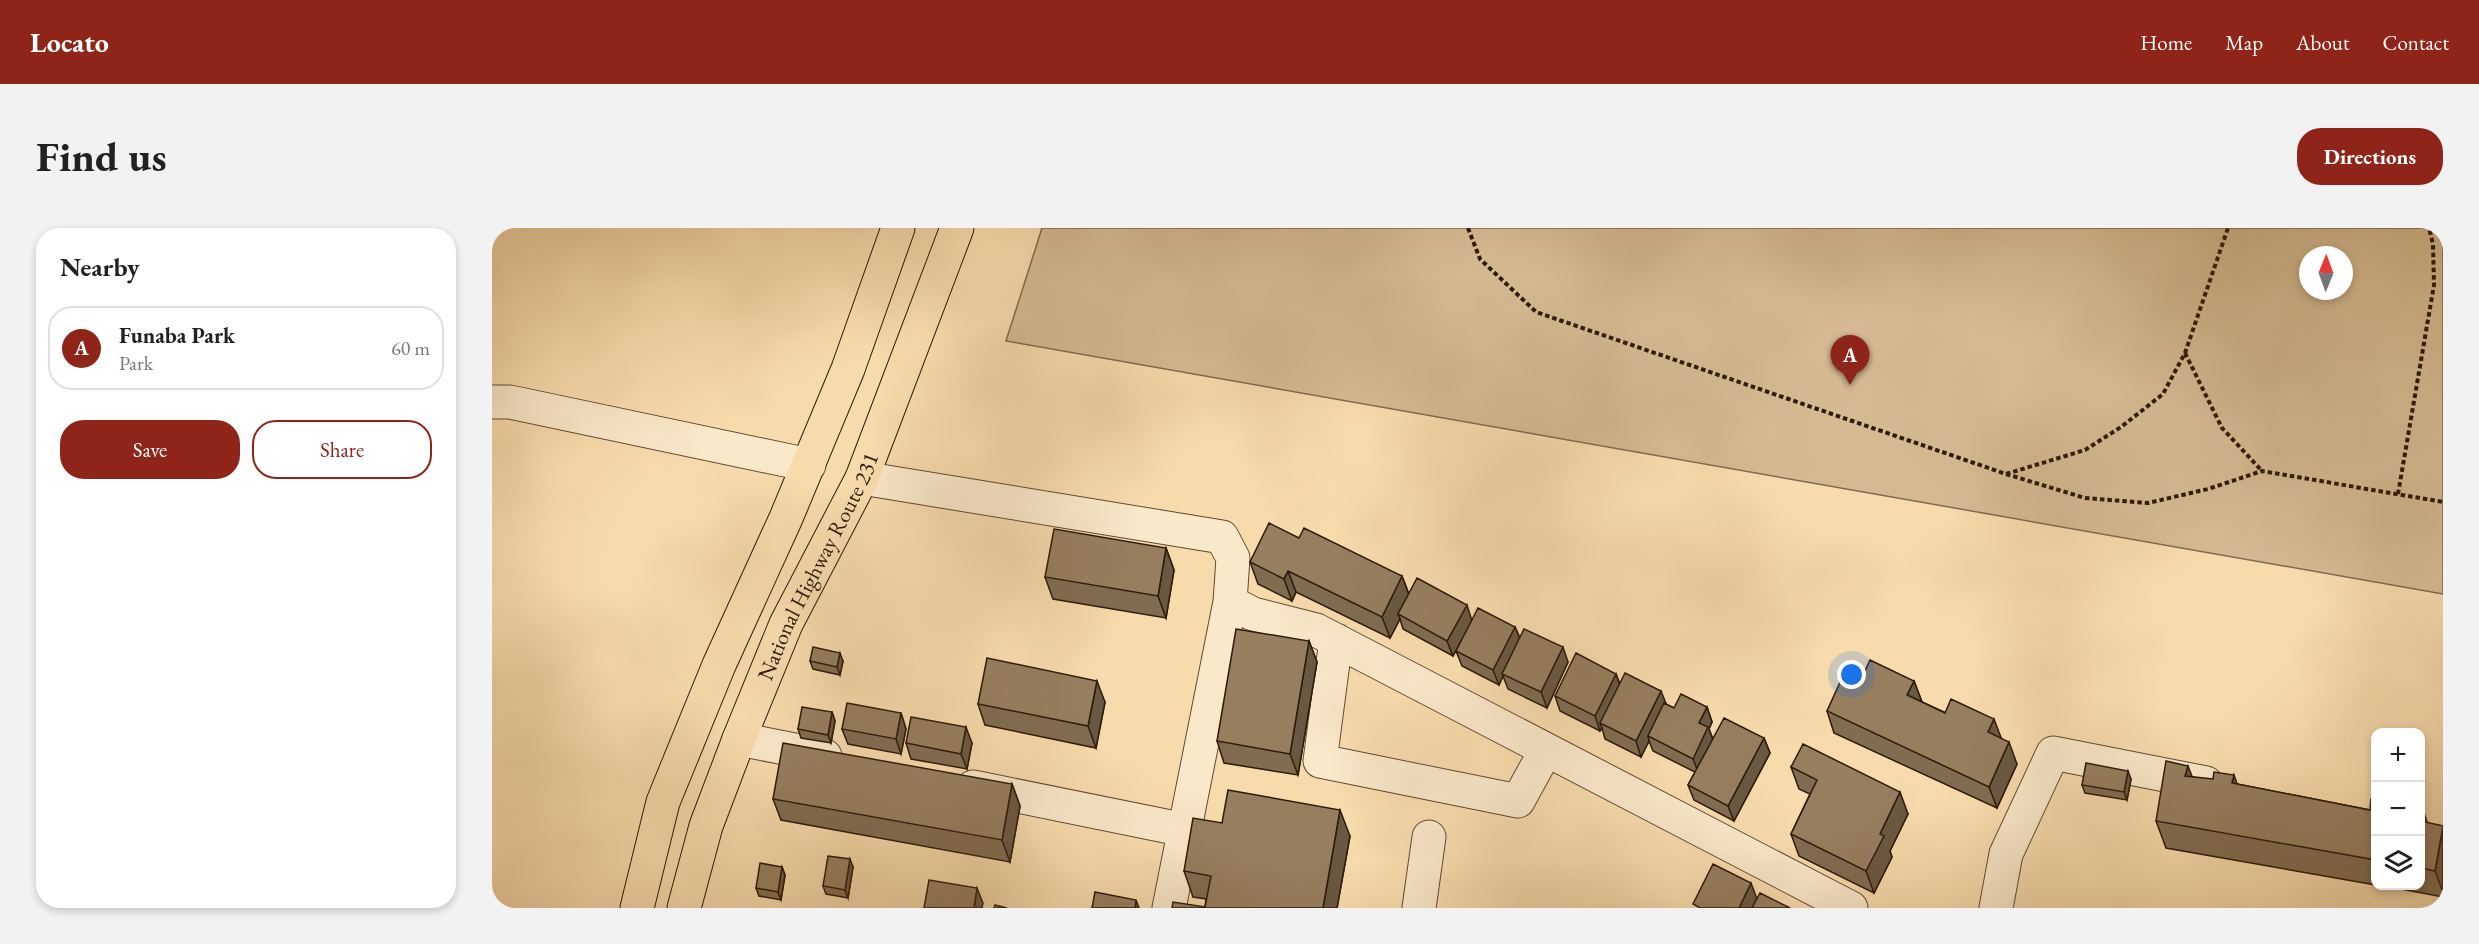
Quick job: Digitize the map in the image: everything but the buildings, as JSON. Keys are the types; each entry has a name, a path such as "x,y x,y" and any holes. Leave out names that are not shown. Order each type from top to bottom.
{"highway":[{"path":"637,908 663,802 719,665 848,369 898,228"},
{"name":"National Highway Route 231","path":"684,908 706,826 739,739 786,624 862,478 957,228"}],"street":[{"path":"492,402 510,402 808,465"},
{"path":"862,478 1222,537 1233,558 1230,602 1169,908"},
{"path":"1230,602 1253,614 1326,635 1851,908"},
{"path":"1326,635 1320,761 1518,801 1546,750"},
{"path":"739,739 856,763"},
{"path":"1996,908 2006,854 2053,753 2237,789"},
{"path":"938,779 1185,830"},
{"path":"1419,908 1429,837"}],"path":[{"path":"1468,228 1480,259 1536,312 2006,474 2085,498 2148,503 2208,489 2262,471 2443,502"},
{"path":"2006,474 2085,450 2121,427 2163,394 2185,353 2228,228"},
{"path":"2398,494 2434,285 2433,244 2429,228"},
{"path":"2185,353 2222,428 2262,471"}],"shaded area":[{"path":"1042,228 2443,228 2443,594 1006,341"}],"place":[{"name":"Funaba Park","path":"1850,385"}]}
